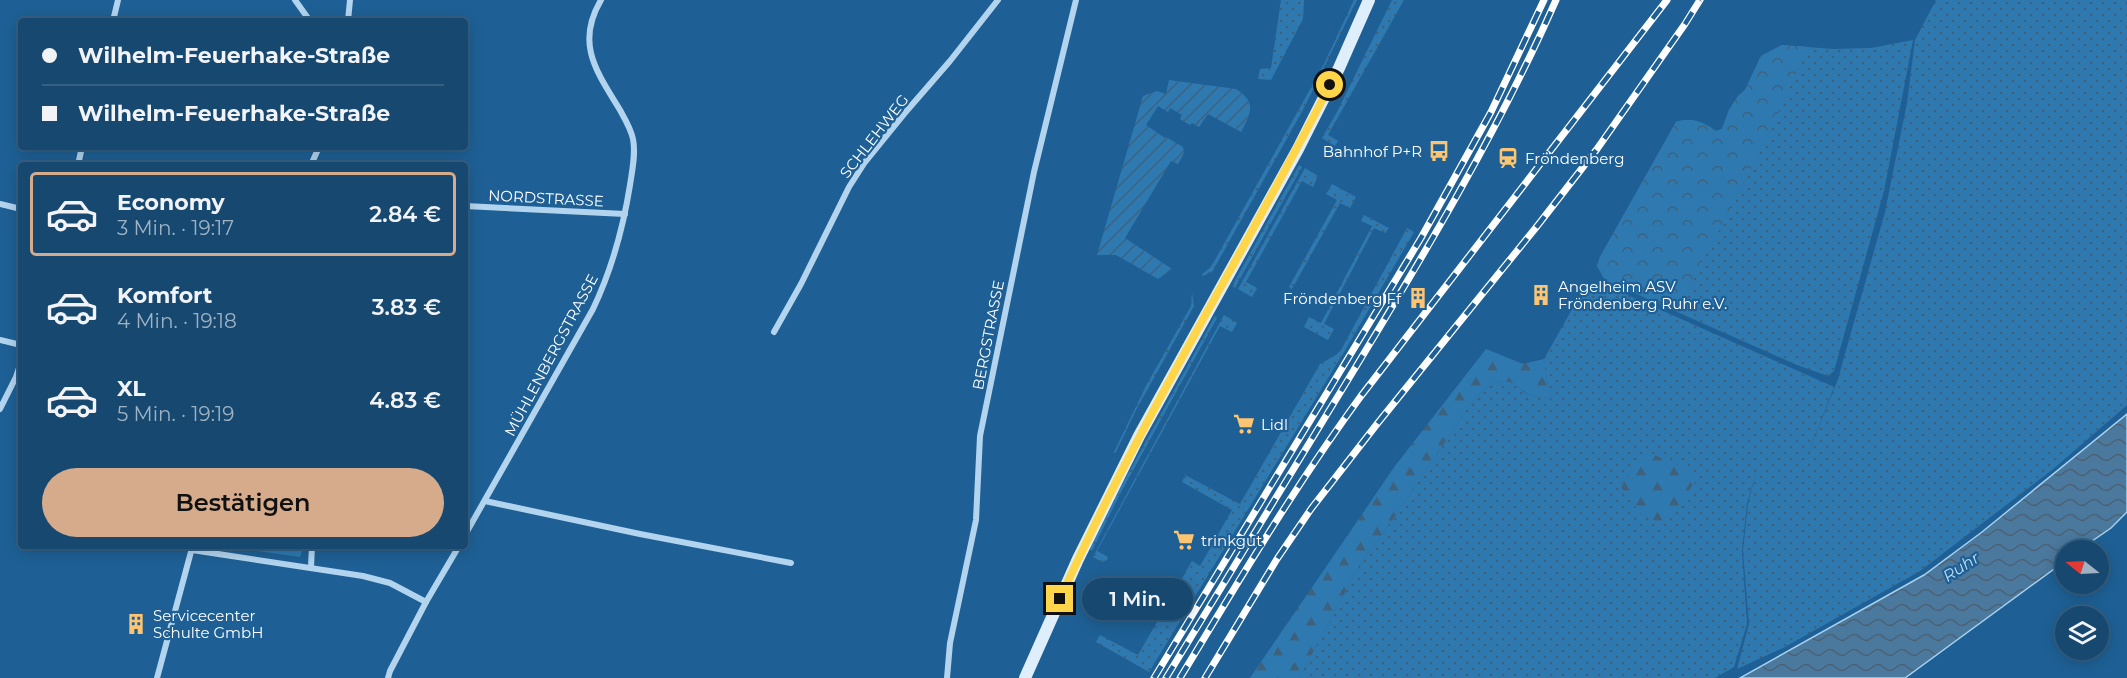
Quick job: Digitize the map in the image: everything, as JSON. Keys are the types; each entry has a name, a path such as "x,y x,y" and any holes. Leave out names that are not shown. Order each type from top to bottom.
{"main road":[{"path":"1024,678 1078,559 1138,436 1298,148 1339,68 1369,0"}],"street":[{"path":"114,18 118,0"},
{"path":"295,0 308,18"},
{"path":"348,18 350,0"},
{"name":"MÜHLENBERGSTRASSE","path":"468,530 593,309 617,248 634,160 633,140 628,126 597,71 588,46 593,16 601,0"},
{"name":"SCHLEHWEG","path":"774,332 801,284 849,187 865,162 998,0"},
{"name":"BERGSTRASSE","path":"946,678 950,643 976,520 980,436 1034,172 1076,0"},
{"path":"0,204 18,208"},
{"name":"NORDSTRASSE","path":"468,206 625,214"},
{"path":"0,340 18,344"},
{"path":"0,409 18,371"},
{"path":"485,501 791,563"},
{"path":"157,678 192,549"},
{"path":"198,549 363,576 390,583 426,602"},
{"path":"311,567 312,549"},
{"path":"388,678 426,602 457,549"}],"green space":[{"path":"1281,0 1304,0 1303,19 1271,80 1258,79 1260,69 1271,68"},
{"path":"1354,0 1357,0 1304,108 1213,271 1203,276 1202,274 1215,260 1323,66"},
{"path":"1392,0 1404,0 1328,135 1338,141 1335,146 1322,138"},
{"path":"1936,0 2127,0 2127,405 2052,470 1920,571 1783,648 1737,669 1749,624 1743,551 1748,503 1757,469 1747,503 1742,551 1747,624 1734,667 1715,678 1299,678 1360,564 1476,398 1493,384 1506,381 1530,395 1552,399 1544,359 1584,288 1597,285 1616,290 1834,387 1802,469 1838,379 1885,212 1907,103 1915,40"},
{"path":"1913,40 1884,191 1834,371 1828,376 1797,365 1605,280 1597,266 1600,257 1676,122 1692,120 1716,131 1722,129 1729,110 1745,90 1761,56 1782,45 1833,49 1871,48"},
{"path":"1782,45 1808,47 1759,154 1677,310 1605,280 1597,266 1600,257 1676,122 1692,120 1716,131 1722,129 1729,110 1745,90 1761,56"},
{"path":"1169,80 1236,89 1247,99 1250,109 1241,132 1208,114 1199,127 1192,123 1190,125 1180,119 1182,115 1170,108 1168,112 1158,106 1146,125 1183,147 1184,153 1178,164 1171,161 1125,238 1172,269 1158,279 1116,255 1097,255 1143,96 1157,91 1166,94"},
{"path":"1299,165 1302,167 1235,288 1232,286"},
{"path":"1305,168 1318,176 1313,187 1302,181 1246,282 1257,288 1252,297 1238,289"},
{"path":"1332,184 1356,197 1350,208 1340,203 1292,289 1289,287 1337,200 1326,194"},
{"path":"1364,215 1389,228 1385,233 1374,228 1324,324 1334,329 1328,340 1304,327 1309,317 1321,323 1372,226 1361,221"},
{"path":"1407,228 1414,232 1344,352 1149,672 1096,642 1100,635 1138,655 1192,561 1200,566 1232,510 1182,482 1185,475 1240,504 1320,364 1341,350"},
{"path":"1192,293 1194,306 1113,454 1147,384 1191,306"},
{"path":"1224,315 1237,323 1232,332 1220,326 1097,551 1108,557 1102,562 1093,557"},
{"path":"1215,316 1217,318 1120,494 1092,551 1089,549 1108,510"},
{"path":"1486,349 1523,364 1544,359 1552,399 1531,395 1506,381 1487,388 1467,409 1360,564 1299,678 1250,678 1395,466"},
{"path":"1650,453 1700,474 1679,506 1661,523 1641,514 1620,486"},
{"path":"243,549 303,549 300,557"}],"water":[{"name":"Ruhr","path":"2127,414 2127,512 2111,528 2094,540 2055,540 2055,568 1905,678 1740,678 1924,575 1982,532"}],"railway":[{"path":"1154,678 1421,238 1491,112 1544,0"},
{"path":"1166,678 1430,242 1509,99 1556,0"},
{"path":"1180,678 1290,499 1361,396 1667,0"},
{"path":"1205,678 1277,559 1311,509 1597,149 1700,0"}],"place":[{"name":"Bahnhof P+R","path":"1439,151"},
{"name":"Fröndenberg","path":"1508,158"},
{"name":"Angelheim ASV Fröndenberg Ruhr e.V.","path":"1541,295"},
{"name":"Fröndenberg Ff","path":"1418,298"},
{"name":"Lidl","path":"1244,424"},
{"name":"trinkgut","path":"1184,540"},
{"name":"Servicecenter Schulte GmbH","path":"136,624"}],"route":[{"path":"1060,599 1138,436 1298,148 1330,85"}]}
